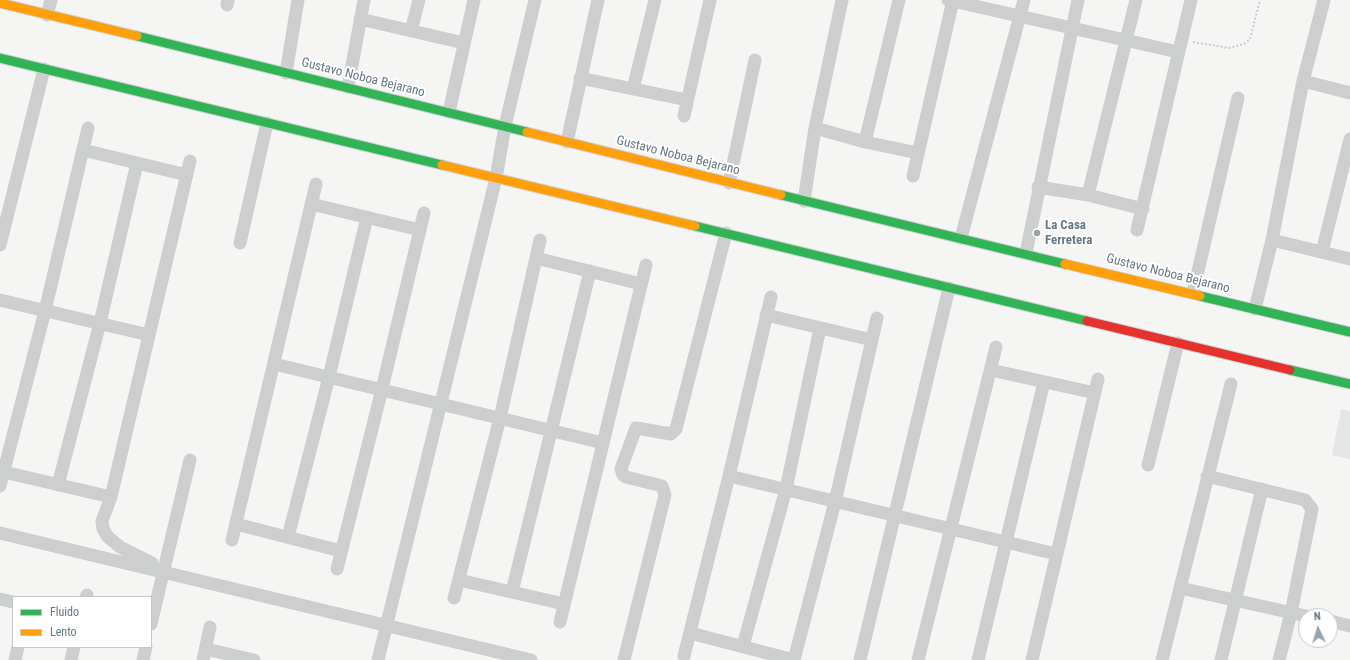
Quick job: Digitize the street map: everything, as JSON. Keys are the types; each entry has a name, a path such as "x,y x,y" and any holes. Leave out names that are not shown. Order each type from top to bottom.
{"street":[{"path":"47,15 51,0"},
{"path":"286,73 298,0"},
{"path":"348,87 364,0"},
{"path":"411,31 419,0"},
{"path":"449,112 474,0"},
{"path":"378,660 496,178 505,126 535,0"},
{"path":"567,142 598,0"},
{"path":"633,89 655,0"},
{"path":"684,116 710,0"},
{"path":"804,200 815,128 842,0"},
{"path":"864,142 900,0"},
{"path":"913,176 952,0 1126,40 1180,46"},
{"path":"961,238 1024,0"},
{"path":"1026,253 1038,187 1078,0"},
{"path":"1088,195 1136,0"},
{"path":"1137,230 1191,0"},
{"path":"1255,308 1272,240 1304,81 1324,0"},
{"name":"Gustavo Noboa Bejarano","path":"0,3 348,87 729,183 1193,293 1350,332"},
{"path":"360,20 464,43"},
{"path":"0,58 1350,384"},
{"path":"729,183 755,60"},
{"path":"0,245 44,69"},
{"path":"580,78 687,100"},
{"path":"1304,81 1350,93"},
{"path":"1193,293 1238,98"},
{"path":"240,243 267,123"},
{"path":"0,486 45,310 88,128"},
{"path":"815,128 864,142 918,153"},
{"path":"1322,252 1350,138"},
{"path":"83,150 187,175"},
{"path":"164,570 134,555 108,538 103,530 102,521 111,497 190,160"},
{"path":"1344,160 1350,173"},
{"path":"58,485 100,323 137,163"},
{"path":"232,540 316,184"},
{"path":"1038,187 1088,195 1142,209"},
{"path":"311,204 420,230"},
{"path":"336,569 382,389 424,212"},
{"path":"288,537 329,377 367,217"},
{"path":"624,660 665,495 662,486 626,477 623,475 621,468 636,428 671,434 676,429 726,233"},
{"path":"454,598 500,418 540,240"},
{"path":"1272,240 1350,259"},
{"path":"536,258 641,284"},
{"path":"560,622 646,265"},
{"path":"512,592 590,271"},
{"path":"860,660 949,288"},
{"path":"684,656 729,476 770,297"},
{"path":"0,300 149,335"},
{"path":"766,315 872,340"},
{"path":"690,633 794,660 835,502 877,318"},
{"path":"743,646 786,489 820,328"},
{"path":"1148,465 1178,343"},
{"path":"918,660 996,347"},
{"path":"274,364 603,443"},
{"path":"991,370 1095,394"},
{"path":"1032,660 1098,379"},
{"path":"978,660 1044,382"},
{"path":"1162,660 1231,384"},
{"path":"152,620 190,460"},
{"path":"4,472 111,497"},
{"path":"729,476 1056,554"},
{"path":"1207,476 1305,500 1312,509 1291,613 1279,660"},
{"path":"1221,660 1262,489"},
{"path":"236,524 341,551"},
{"path":"0,533 164,570 530,660"},
{"path":"459,580 564,604"},
{"path":"1180,588 1298,614"},
{"path":"0,599 12,602"},
{"path":"1338,624 1350,626"},
{"path":"210,627 204,654 254,660"},
{"path":"15,660 18,648"},
{"path":"71,660 74,648"},
{"path":"142,660 146,648"}],"path":[{"path":"1180,46 1229,48 1244,44 1250,38 1260,0"}],"shaded area":[{"path":"1341,409 1350,411 1350,459 1332,455"}],"traffic: fast":[{"path":"137,36 527,132"},
{"path":"0,58 442,165"},
{"path":"781,195 1065,264"},
{"path":"695,226 1087,321"},
{"path":"1200,296 1350,332"},
{"path":"1290,370 1350,384"}],"traffic: slow":[{"path":"0,3 137,36"},
{"path":"527,132 781,195"},
{"path":"442,165 695,226"},
{"path":"1065,264 1200,296"}],"traffic: jam":[{"path":"1087,321 1290,370"}],"place":[{"name":"La Casa Ferretera","path":"1037,233"}]}
